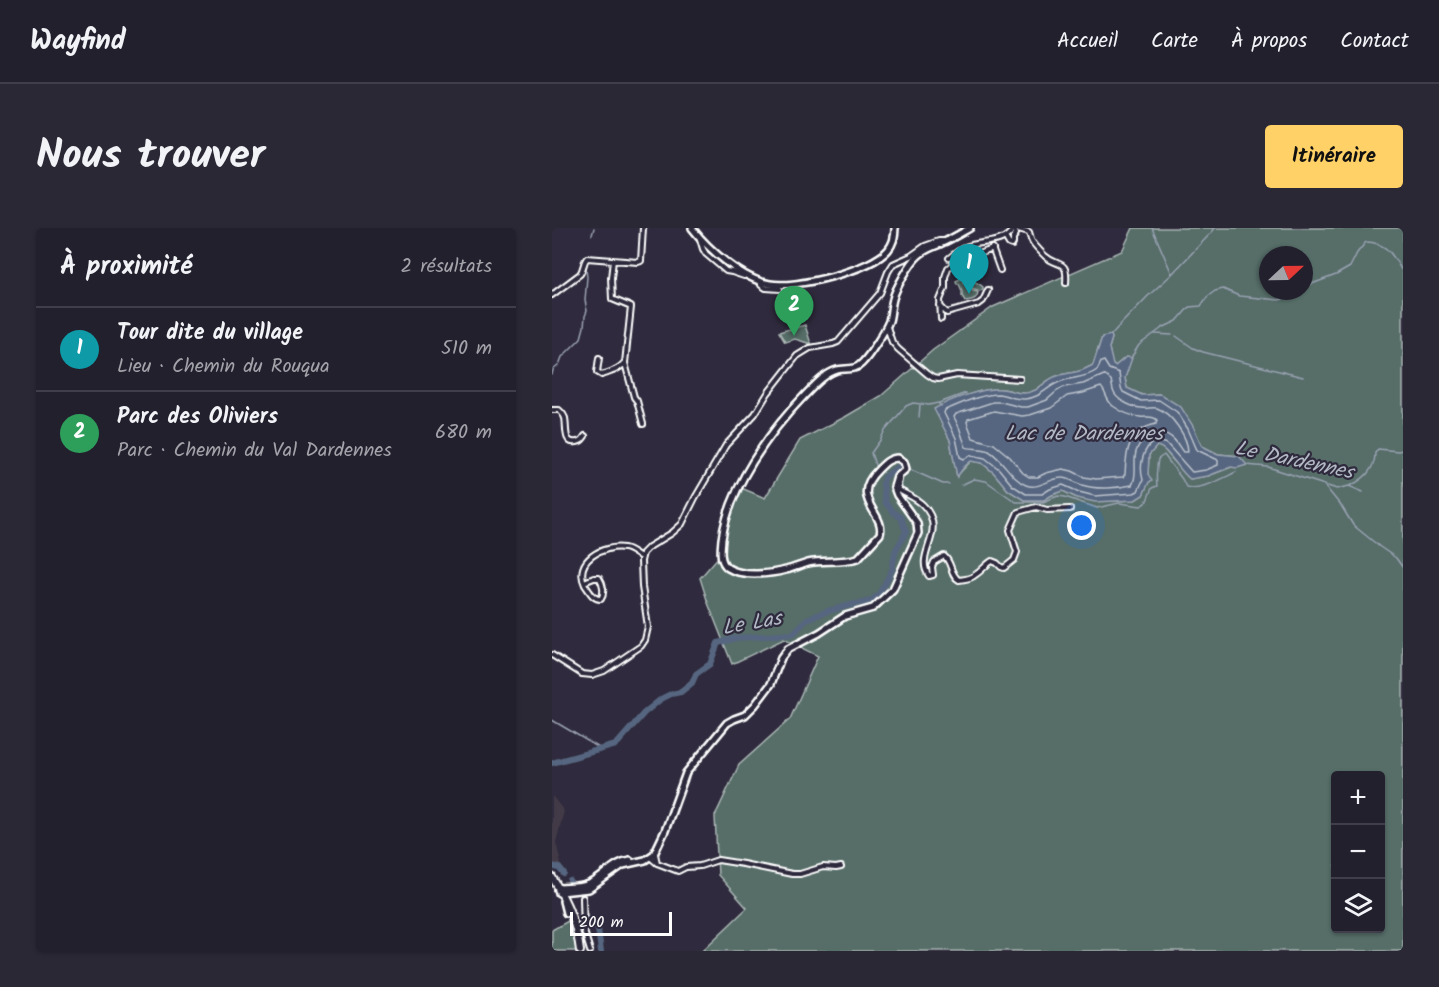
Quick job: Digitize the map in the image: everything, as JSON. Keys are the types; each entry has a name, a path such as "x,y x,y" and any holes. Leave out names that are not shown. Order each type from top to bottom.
{"main road":[{"path":"552,877 574,922 580,951"},
{"path":"552,883 578,939"}],"street":[{"path":"552,295 580,274 587,258 638,262 642,260 643,228"},
{"path":"692,228 732,266 766,288 780,289"},
{"path":"700,238 706,254 726,271 761,283 805,284 851,270 882,256 893,242 895,228"},
{"path":"953,228 957,235"},
{"path":"560,891 594,886 626,864 652,856 665,831 686,772 727,723 745,715 755,705 771,684 779,660 784,653 845,616 873,608 893,589 918,531 917,523 895,489 896,479 905,470 902,460 894,458 888,460 873,474 868,483 868,501 880,524 881,531 858,558 810,563 756,574 740,573 729,569 724,564 721,544 729,508 762,448 803,396 818,382 834,371 854,369 860,366 886,326 896,290 912,263 922,252 970,228"},
{"path":"1005,237 1009,244 1013,243 1016,234 1012,229"},
{"path":"949,258 966,247 991,243 1005,237 1012,229"},
{"path":"1012,229 1029,232 1031,240 1047,257 1062,264 1067,273 1066,283"},
{"path":"553,658 582,674 592,675 603,671 641,646 648,627 642,587 641,557 650,547 682,524 726,445 755,414 797,356 810,348 833,345 839,341 880,293 888,272 895,263 926,246 939,241 945,242"},
{"path":"991,243 1000,270"},
{"path":"941,319 940,299 945,288 948,268 958,261 993,249"},
{"path":"613,260 612,299 631,307 625,363 643,424"},
{"path":"940,305 947,313 971,307 982,302 988,290"},
{"path":"886,326 893,344 933,378 957,375 1020,379"},
{"path":"599,358 597,372 602,375 625,363"},
{"path":"552,410 559,410 564,415 566,436 570,441 579,441 585,436"},
{"path":"900,474 899,490 924,506 931,519 932,539 924,561 925,570 929,576 933,575 934,562 944,556 954,577 959,580 972,578 992,561 1004,568 1014,560 1017,552 1010,530 1018,512 1036,507 1047,510 1070,509"},
{"path":"584,582 599,578 603,592 602,598 594,597 584,582 582,574 585,562 603,550 626,548 641,557"},
{"path":"652,856 657,862 678,871 718,860 792,874 823,867 841,867"},
{"path":"552,883 560,891 566,913"},
{"path":"560,891 581,888"},
{"path":"581,888 584,898 584,931 590,951"},
{"path":"571,891 567,900 574,922"}],"shaded area":[{"path":"552,796 564,811 556,842 562,868 552,864"}],"green space":[{"path":"1133,228 1403,228 1403,951 702,951 747,908 718,875 715,816 739,765 790,719 818,656 784,639 732,664 700,578 721,554 724,526 739,487 765,498 800,440 881,396 933,350 993,307 1122,251","holes":["1102,337 1112,338 1109,348 1112,365 1115,366 1126,357 1131,358 1125,378 1127,388 1142,395 1160,394 1167,399 1193,426 1202,446 1218,454 1239,456 1232,467 1208,476 1190,479 1163,448 1157,446 1149,455 1149,482 1143,495 1135,500 1111,501 1077,498 1063,491 1044,500 1024,500 1008,490 982,463 971,461 957,476 950,440 935,409 958,398 986,390 1002,389 1029,393 1055,376 1080,371 1093,365"]},
{"path":"962,278 963,282 978,283 983,287 980,291 972,288 973,291 978,292 977,297 965,301 956,281"},
{"path":"805,325 811,344 795,339 785,342 779,332"},
{"path":"570,920 584,938 579,951 552,951 552,930"}],"water":[{"name":"Lac de Dardennes","path":"1111,335 1109,348 1113,365 1115,366 1126,357 1132,358 1125,378 1127,388 1142,395 1160,394 1181,407 1202,446 1218,454 1239,456 1247,465 1231,467 1208,476 1190,479 1166,451 1157,446 1149,455 1148,474 1152,481 1149,482 1143,495 1135,500 1095,502 1077,498 1063,491 1044,500 1024,500 1008,490 982,463 971,461 957,477 950,440 934,409 958,398 986,390 1031,392 1055,376 1080,371 1093,365 1102,337"}],"waterway":[{"path":"592,235 594,228"},
{"path":"1152,228 1172,274"},
{"path":"1111,335 1215,228"},
{"path":"1313,284 1350,267 1366,242 1379,244 1389,251 1403,273"},
{"path":"552,375 562,357 581,338 587,311 586,269"},
{"path":"1131,358 1139,345 1162,328 1177,321 1189,307 1201,306 1215,291 1223,289 1239,296 1259,298"},
{"path":"1155,334 1172,335"},
{"path":"1176,336 1203,352 1303,377"},
{"path":"939,403 966,393"},
{"path":"876,468 871,453 884,432 906,406 913,403 929,405 938,403 941,406"},
{"path":"919,417 920,405"},
{"path":"1350,486 1368,473 1378,449 1403,450"},
{"path":"961,485 974,479 986,481 1016,502 1043,502 1058,496 1097,508 1119,503 1141,506 1146,503 1152,488 1157,486 1158,459 1164,455 1186,487 1205,486 1236,472"},
{"name":"Le Las","path":"552,763 616,745 644,713 661,699 681,692 692,683 696,674 710,664 718,643 736,638 793,634 807,619 872,600 879,594 892,570 895,552 906,532 901,518 885,502 883,484 884,478 902,465"},
{"name":"Le Dardennes","path":"1246,465 1268,467 1337,489 1349,486 1363,492"},
{"path":"909,469 943,484 949,484"},
{"path":"1324,485 1353,525 1396,558 1403,568"},
{"path":"552,720 601,749"},
{"path":"552,866 559,868 564,874"},
{"path":"570,881 571,885"},
{"path":"587,918 598,929 601,951"}],"place":[{"name":"Tour dite du village","path":"969,294"},
{"name":"Parc des Oliviers","path":"794,336"}]}
